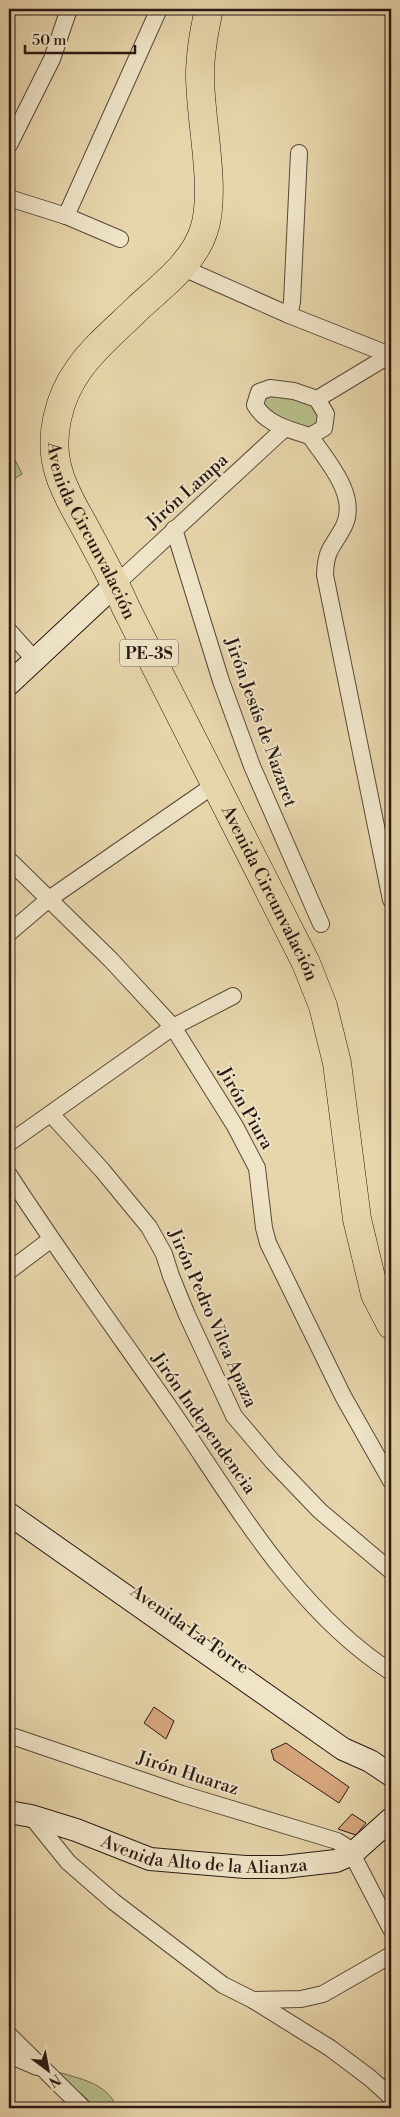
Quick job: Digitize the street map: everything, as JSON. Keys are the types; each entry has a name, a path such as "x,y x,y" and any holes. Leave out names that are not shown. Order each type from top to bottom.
{"highway":[{"name":"Avenida Circunvalación","path":"209,9 203,41 200,76 208,206 205,228 198,247 181,267 94,351 78,370 63,400 57,420 55,452 58,472 67,493 116,584 126,608 217,783 306,963 323,1006 337,1062 357,1219 375,1294 391,1325"}],"main road":[{"path":"9,684 116,584"},
{"name":"Avenida La Torre","path":"9,1498 130,1588 351,1740 370,1761"},
{"name":"Avenida La Torre","path":"9,1514 343,1748 370,1761 391,1775"},
{"name":"Avenida Alto de la Alianza","path":"9,1812 31,1816 76,1830 150,1859 246,1867 283,1867 336,1861 352,1854 391,1818"}],"street":[{"path":"9,145 52,59 70,9"},
{"path":"66,216 160,9"},
{"path":"288,315 292,302 299,153"},
{"path":"9,198 66,216 120,239"},
{"path":"181,267 288,315 390,355 317,399"},
{"path":"310,436 324,428 326,414 317,399 294,391 270,388 259,392 255,405 260,414 285,428 310,436 340,481 346,500 346,520 328,550 325,575 391,900"},
{"name":"Jirón Lampa","path":"116,584 285,428"},
{"name":"Jirón Jesús de Nazaret","path":"174,529 221,681 252,766 320,924"},
{"path":"9,631 34,659"},
{"path":"9,933 49,898 217,783"},
{"name":"Jirón Piura","path":"9,860 110,960 172,1027 249,1151 257,1168 264,1228 268,1243 343,1396 391,1481"},
{"path":"9,1143 172,1027 233,996"},
{"name":"Jirón Pedro Vilca Apaza","path":"51,1114 108,1176 149,1227 164,1254 187,1315 234,1416 272,1462 320,1511 391,1571"},
{"name":"Jirón Independencia","path":"9,1175 50,1240 277,1561 324,1617 363,1652 391,1672"},
{"path":"9,1271 50,1240"},
{"name":"Jirón Huaraz","path":"9,1734 182,1794 326,1837 345,1846 352,1854"},
{"path":"31,1816 68,1862 114,1902 223,1985 253,2000 330,2048 370,2078 391,2097"},
{"path":"352,1854 391,1929"},
{"path":"253,2000 301,1999 323,1994 391,1955"},
{"path":"9,2035 84,2108"},
{"path":"9,2055 44,2070"}],"green space":[{"path":"294,392 325,415 310,435 261,413 260,393"},
{"path":"9,448 22,474 9,482"},
{"path":"55,2071 83,2079 99,2087 112,2099 117,2108 94,2108 87,2099"}],"building":[{"path":"154,1707 174,1721 166,1739 144,1723"},
{"path":"286,1743 349,1787 339,1803 274,1760 271,1750"},
{"path":"352,1814 366,1823 356,1835 338,1829"}]}
